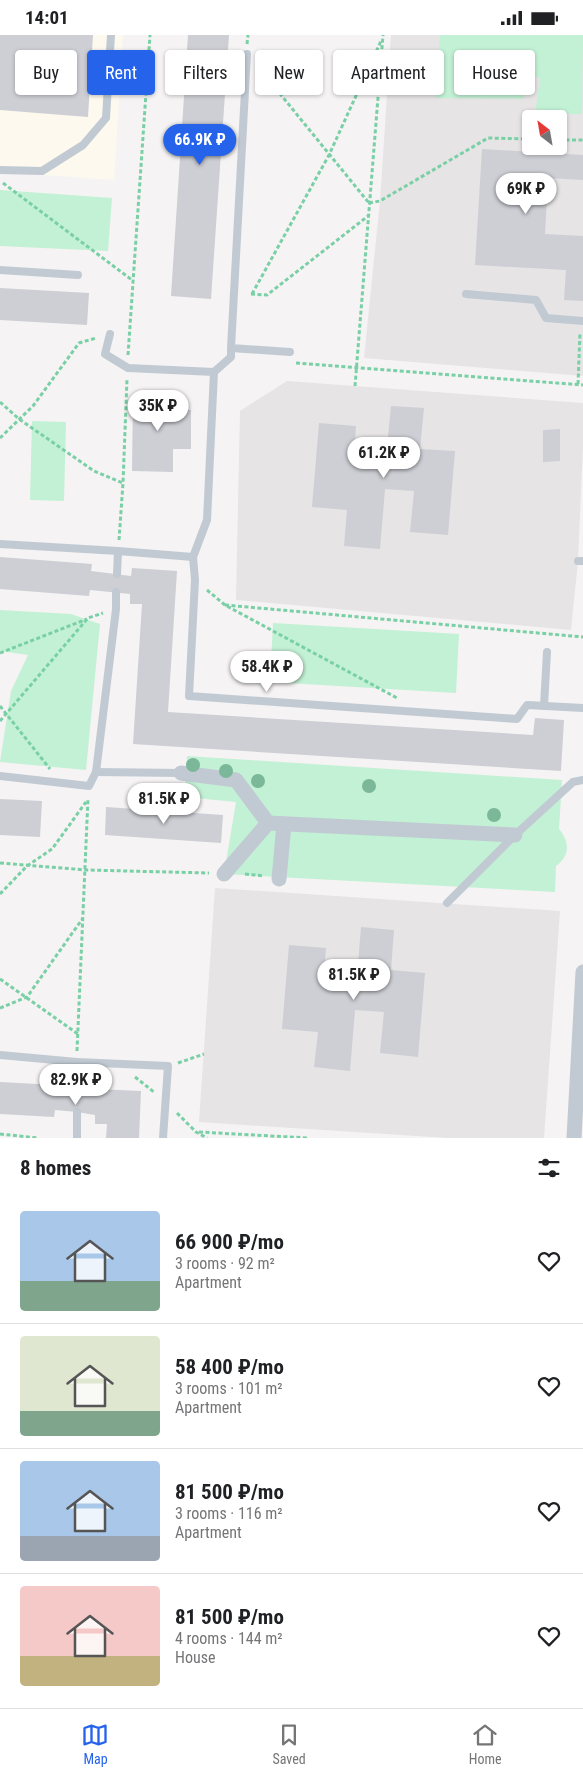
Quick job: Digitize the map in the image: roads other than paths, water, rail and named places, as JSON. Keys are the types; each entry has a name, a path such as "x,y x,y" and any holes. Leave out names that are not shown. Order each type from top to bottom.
{"street":[{"path":"181,773 236,781 268,823 516,835"},
{"path":"224,873 268,823"},
{"path":"280,879 284,824"},
{"path":"577,1133 583,972"}],"lane":[{"path":"0,170 42,171 83,145 106,118 110,35"},
{"path":"110,334 105,354 128,368 214,372 231,357 247,53"},
{"path":"0,270 78,275"},
{"path":"466,295 536,301 546,318 582,320"},
{"path":"231,348 290,352"},
{"path":"214,372 207,520 193,557 194,581 190,696 517,719 527,705 583,708"},
{"path":"0,544 193,557"},
{"path":"117,574 118,551"},
{"path":"0,776 89,786 96,772 116,609 116,592"},
{"path":"544,706 547,652"},
{"path":"96,772 181,773"},
{"path":"447,903 574,781 583,780"},
{"path":"0,1055 76,1062 168,1066 163,1138"},
{"path":"76,1062 78,1093"},
{"path":"77,1138 78,1112"}]}
